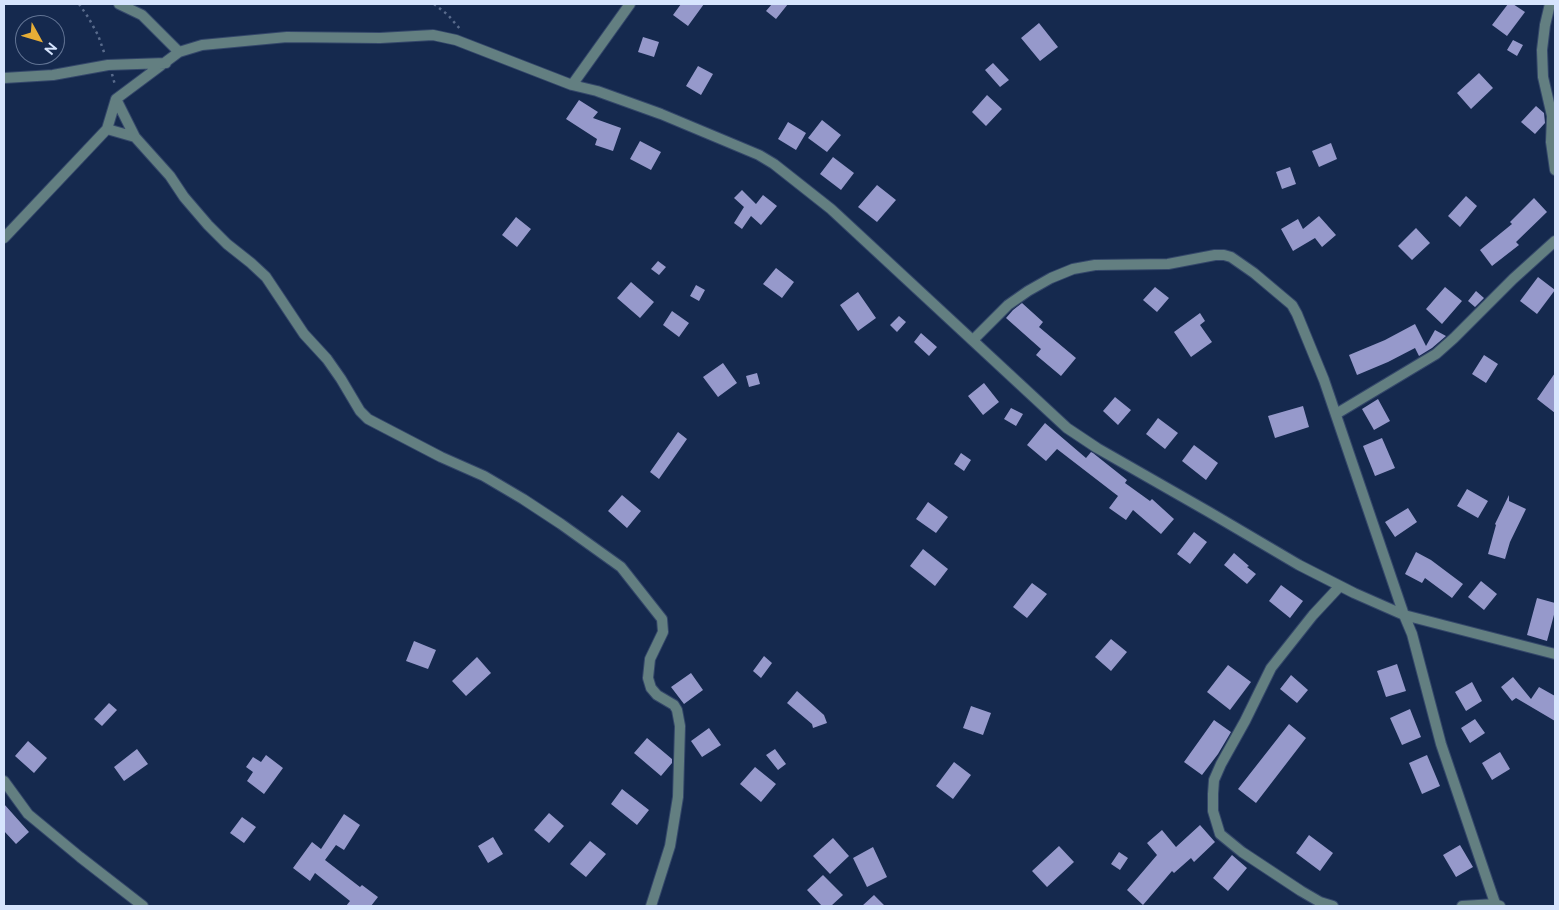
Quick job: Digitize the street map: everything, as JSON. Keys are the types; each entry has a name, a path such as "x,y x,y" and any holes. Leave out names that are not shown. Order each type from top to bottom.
{"street":[{"path":"119,4 142,15 179,52"},
{"path":"572,85 630,4"},
{"path":"1550,4 1542,50 1543,78 1552,116 1551,142 1555,170"},
{"path":"4,238 107,129 116,99 179,52 202,45 287,37 364,38 432,36 456,40 572,85 597,91 661,114 746,149 774,164 830,209 1067,428 1089,443 1274,551 1340,586 1404,616 1555,654"},
{"path":"4,78 53,75 108,65 166,63"},
{"path":"116,99 135,137 170,176 184,197 208,225 266,277 304,334 327,359 360,411 368,419 380,427 441,457 484,476 553,519 621,567 662,619 664,632 650,659 648,678 651,688 657,695 674,705 678,710 680,726 678,788 670,846 651,906"},
{"path":"107,129 135,137"},
{"path":"1336,414 1436,354 1555,241"},
{"path":"973,340 1017,298 1051,278 1073,269 1095,265 1168,264 1224,255 1232,257 1254,273 1296,310 1324,380 1404,616 1412,634 1441,744 1497,906 1462,906"},
{"path":"1333,906 1320,902 1301,892 1242,852 1220,834 1212,811 1214,780 1220,764 1245,722 1271,668 1340,586"},
{"path":"4,781 28,814 73,852 143,906"}],"path":[{"path":"79,4 98,35 117,91 116,99"},
{"path":"434,4 448,16 475,47"}],"building":[{"path":"681,4 704,4 688,26 673,15"},
{"path":"772,4 788,4 776,19 766,11"},
{"path":"1508,4 1513,4 1525,12 1507,36 1492,25"},
{"path":"1039,23 1058,47 1040,61 1021,38"},
{"path":"643,37 659,42 654,57 638,52"},
{"path":"1513,40 1523,45 1517,56 1507,50"},
{"path":"993,63 1009,80 1000,87 985,70"},
{"path":"698,66 713,74 701,95 686,86"},
{"path":"1479,73 1493,88 1471,109 1457,93"},
{"path":"987,95 1002,109 986,126 972,112"},
{"path":"579,100 598,112 593,118 621,128 613,151 595,145 597,139 566,119"},
{"path":"1536,106 1544,113 1545,123 1535,134 1521,122"},
{"path":"822,120 841,135 827,152 808,138"},
{"path":"788,122 806,133 796,150 778,139"},
{"path":"640,141 661,152 651,170 630,159"},
{"path":"1331,143 1337,159 1319,167 1312,151"},
{"path":"833,157 854,173 841,190 820,174"},
{"path":"1290,167 1296,184 1282,189 1276,172"},
{"path":"877,185 896,200 877,222 858,207"},
{"path":"742,190 756,204 763,195 777,206 761,225 751,216 742,229 734,223 744,207 734,198"},
{"path":"1466,196 1477,206 1460,227 1448,216"},
{"path":"1534,198 1547,212 1516,242 1519,245 1492,266 1480,250 1512,224 1510,222"},
{"path":"1319,216 1336,235 1322,247 1315,238 1293,251 1281,229 1298,219 1303,229"},
{"path":"516,217 531,229 517,247 502,235"},
{"path":"1416,228 1430,243 1412,260 1398,246"},
{"path":"658,261 666,267 659,275 651,269"},
{"path":"776,268 794,282 782,298 763,284"},
{"path":"1538,277 1555,290 1537,314 1520,301"},
{"path":"631,282 654,302 640,318 617,298"},
{"path":"696,285 705,290 699,301 690,296"},
{"path":"1155,287 1169,298 1157,312 1143,300"},
{"path":"1445,287 1462,301 1442,324 1426,309"},
{"path":"1476,291 1484,298 1475,307 1468,301"},
{"path":"858,292 876,318 858,331 840,305"},
{"path":"1022,303 1043,322 1039,327 1076,358 1061,376 1036,355 1041,349 1006,318"},
{"path":"672,311 689,323 679,337 663,325"},
{"path":"1200,313 1205,321 1200,325 1212,342 1191,357 1174,332"},
{"path":"899,316 906,322 897,332 890,325"},
{"path":"1415,324 1426,346 1435,330 1446,336 1419,356 1415,348 1357,375 1349,355 1385,340"},
{"path":"921,333 937,347 929,356 914,342"},
{"path":"1484,355 1498,364 1486,383 1472,374"},
{"path":"723,363 737,383 718,397 703,377"},
{"path":"757,373 760,384 749,387 746,376"},
{"path":"1555,373 1555,413 1537,399"},
{"path":"984,383 999,402 983,415 968,396"},
{"path":"1115,397 1131,410 1118,425 1103,411"},
{"path":"1378,399 1390,421 1374,430 1362,409"},
{"path":"1303,406 1309,427 1275,438 1268,416"},
{"path":"1011,408 1023,414 1016,426 1004,419"},
{"path":"1158,418 1178,433 1165,449 1146,434"},
{"path":"1045,423 1086,458 1091,452 1093,453 1127,480 1125,483 1150,501 1152,499 1174,519 1161,534 1133,510 1126,520 1109,508 1118,496 1057,449 1046,461 1027,445"},
{"path":"678,432 687,439 659,479 650,472"},
{"path":"1382,438 1395,468 1375,476 1363,446"},
{"path":"1194,445 1218,463 1206,480 1182,461"},
{"path":"961,453 971,460 964,471 954,464"},
{"path":"1467,489 1488,501 1478,518 1457,506"},
{"path":"622,495 641,511 627,528 608,511"},
{"path":"1509,495 1509,501 1526,509 1510,542 1505,559 1488,554 1495,524"},
{"path":"928,502 948,517 936,533 916,519"},
{"path":"1408,508 1417,522 1395,537 1385,522"},
{"path":"1194,532 1207,542 1190,564 1177,554"},
{"path":"923,549 948,569 935,586 910,566"},
{"path":"1416,552 1431,560 1463,584 1452,598 1425,578 1422,583 1405,574"},
{"path":"1234,553 1256,574 1247,584 1224,565"},
{"path":"1481,581 1497,594 1484,610 1468,597"},
{"path":"1032,583 1047,594 1027,618 1013,607"},
{"path":"1281,585 1303,601 1290,618 1269,601"},
{"path":"1537,598 1555,603 1555,611 1547,641 1527,635"},
{"path":"1111,639 1127,652 1111,671 1095,657"},
{"path":"414,641 436,650 428,669 406,661"},
{"path":"764,656 772,663 761,678 753,671"},
{"path":"477,657 491,673 466,696 452,681"},
{"path":"1397,664 1406,691 1386,697 1377,671"},
{"path":"1228,665 1251,682 1230,710 1207,692"},
{"path":"691,673 703,690 684,704 671,687"},
{"path":"1291,675 1308,690 1297,703 1280,689"},
{"path":"1513,677 1531,699 1539,687 1555,696 1555,721 1516,698 1512,701 1501,687"},
{"path":"1472,682 1482,701 1466,711 1455,692"},
{"path":"797,691 824,715 827,723 813,728 812,724 787,703"},
{"path":"109,703 117,710 102,726 94,719"},
{"path":"971,706 991,713 983,735 963,728"},
{"path":"1410,709 1421,737 1402,745 1390,718"},
{"path":"1475,719 1485,733 1470,743 1461,728"},
{"path":"1214,720 1231,732 1218,754 1202,775 1184,762"},
{"path":"1289,724 1306,738 1256,803 1238,789"},
{"path":"709,728 721,745 702,757 691,741"},
{"path":"647,738 672,759 672,763 661,776 634,753"},
{"path":"28,741 47,758 34,773 15,756"},
{"path":"137,749 148,764 124,781 114,767"},
{"path":"775,749 786,764 778,770 766,755"},
{"path":"1500,752 1510,769 1492,780 1482,763"},
{"path":"266,755 283,768 264,794 247,781 253,772 246,767 253,757 261,762"},
{"path":"1427,755 1440,786 1422,794 1409,763"},
{"path":"954,762 971,775 953,799 936,786"},
{"path":"755,767 776,784 761,802 740,784"},
{"path":"622,789 649,810 637,825 611,804"},
{"path":"4,804 29,832 16,844 4,831"},
{"path":"549,813 564,826 549,843 534,830"},
{"path":"344,814 360,825 344,850 336,845 325,860 360,887 362,885 378,897 371,906 346,906 350,901 315,873 310,881 293,868 312,842 321,849"},
{"path":"242,817 256,827 244,843 230,833"},
{"path":"1200,825 1215,842 1194,862 1191,858 1174,873 1172,871 1143,905 1127,890 1157,855 1147,843 1162,830 1176,847"},
{"path":"1309,835 1333,853 1320,871 1296,853"},
{"path":"493,837 503,854 488,863 478,846"},
{"path":"833,838 849,856 830,874 813,856"},
{"path":"590,841 606,854 586,877 570,864"},
{"path":"1460,845 1473,867 1456,877 1443,855"},
{"path":"1059,846 1074,862 1047,887 1032,871"},
{"path":"873,847 887,877 867,887 853,858"},
{"path":"1119,852 1128,858 1120,870 1111,864"},
{"path":"1232,855 1247,868 1228,891 1213,878"},
{"path":"823,875 843,895 831,906 822,906 807,890"},
{"path":"874,895 885,906 862,906"}]}
